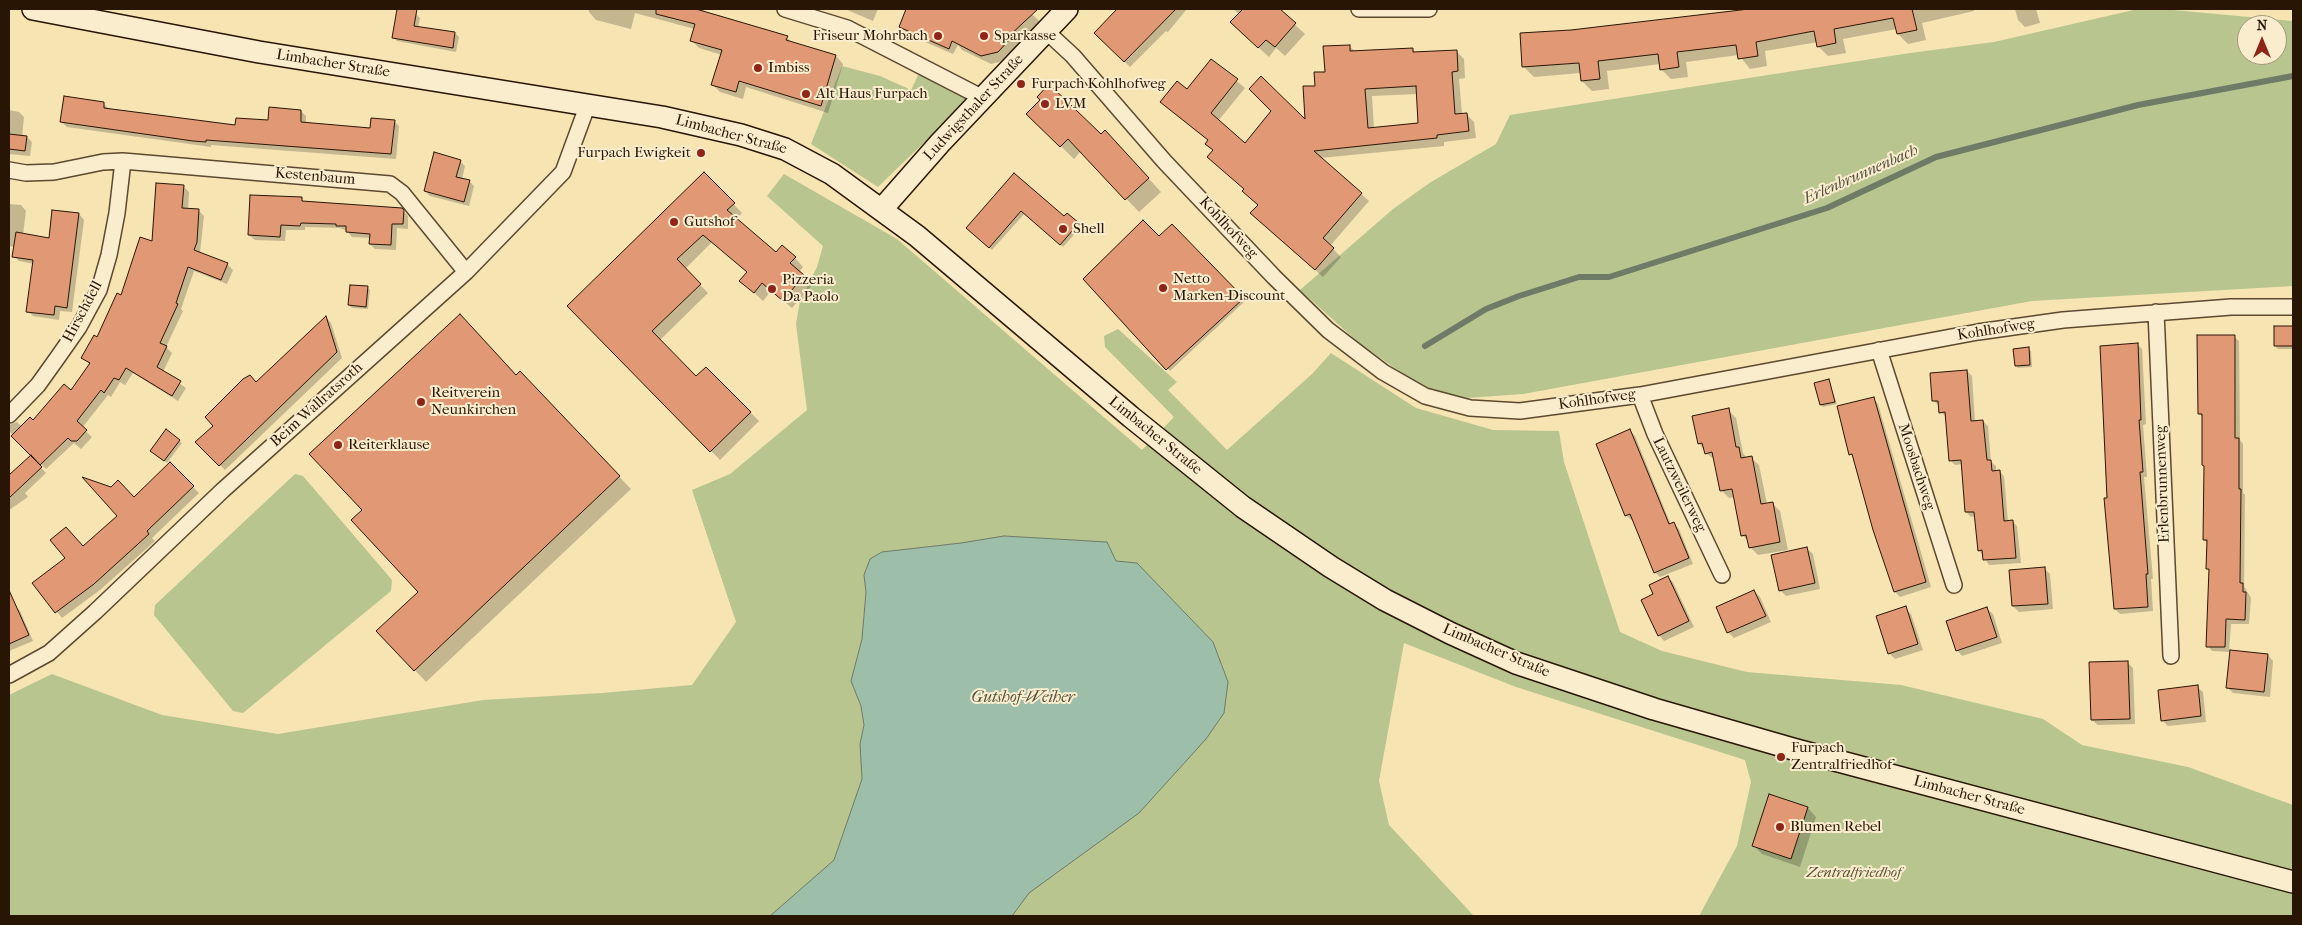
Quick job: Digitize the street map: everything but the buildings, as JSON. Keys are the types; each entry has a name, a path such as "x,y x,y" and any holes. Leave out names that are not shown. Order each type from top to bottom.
{"main road":[{"name":"Limbacher Straße","path":"32,9 259,52 662,117 741,135 776,146 798,155 832,174 917,236 1131,417 1243,507 1331,567 1385,600 1450,633 1516,663 1654,709 1793,749 2293,882"},
{"name":"Ludwigsthaler Straße","path":"882,209 1067,9"}],"street":[{"path":"785,9 847,28 983,98"},
{"path":"1359,9 1429,9"},
{"name":"Kohlhofweg","path":"1046,31 1073,56 1164,162 1328,330 1382,372 1425,396 1470,408 1520,411 1640,395 1879,350 2044,323 2156,312 2231,308 2293,308"},
{"name":"Beim Wallratsroth","path":"9,675 49,653 96,612 223,490 466,272 562,172 588,104"},
{"name":"Kestenbaum","path":"9,170 26,173 54,172 104,162 123,162 390,184 402,193 466,272"},
{"name":"Hirschdell","path":"9,414 38,385 78,327 99,290 109,255 117,213 123,162"},
{"name":"Erlenbrunnenweg","path":"2156,312 2171,656"},
{"name":"Moosbachweg","path":"1879,350 1954,585"},
{"name":"Lautzweilerweg","path":"1640,395 1655,434 1722,575"}],"green space":[{"path":"2138,9 2162,9 2237,16 2237,65 2287,65 2287,20 2293,21 2293,286 2032,301 1523,394 1467,398 1423,388 1359,343 1300,290 1393,209 1431,182 1496,144 1510,115 1910,53 1994,42"},
{"path":"842,66 880,76 911,90 919,73 970,98 878,187 811,144"},
{"name":"Zentralfriedhof","path":"784,174 897,239 1142,450 1174,417 1105,347 1104,336 1118,329 1177,382 1168,390 1227,450 1312,374 1331,353 1416,408 1493,430 1559,431 1564,462 1620,632 1662,651 1747,672 1901,685 2043,719 2082,745 2188,767 2293,805 2293,916 1699,916 1737,846 1751,782 1745,760 1516,687 1404,643 1379,781 1389,825 1474,916 9,916 9,695 52,674 162,715 278,734 483,700 602,693 692,685 736,622 692,490 730,474 807,410 796,324 800,301 817,267 823,246 767,196","holes":["1769,794 1808,807 1791,859 1752,846"]},
{"path":"295,474 303,476 392,580 391,591 243,713 233,711 154,615 155,605"}],"water":[{"name":"Gutshof-Weiher","path":"1004,536 1107,542 1116,561 1137,563 1213,642 1228,682 1224,713 1206,739 1139,813 1029,893 1012,916 770,916 834,860 862,779 860,744 864,725 861,706 851,681 862,639 866,592 864,575 870,559 882,552"}],"waterway":[{"name":"Erlenbrunnenbach","path":"1425,346 1486,309 1519,296 1579,277 1609,277 1827,208 1936,157 2138,105 2293,76"}],"place":[{"name":"Friseur Mohrbach","path":"938,36"},
{"name":"Sparkasse","path":"984,36"},
{"name":"Imbiss","path":"758,68"},
{"name":"Furpach Kohlhofweg","path":"1021,84"},
{"name":"Alt Haus Furpach","path":"806,94"},
{"name":"LVM","path":"1045,104"},
{"name":"Furpach Ewigkeit","path":"701,153"},
{"name":"Gutshof","path":"674,222"},
{"name":"Shell","path":"1063,229"},
{"name":"Netto Marken-Discount","path":"1163,288"},
{"name":"Pizzeria Da Paolo","path":"772,289"},
{"name":"Reitverein Neunkirchen","path":"421,402"},
{"name":"Reiterklause","path":"338,445"},
{"name":"Furpach Zentralfriedhof","path":"1781,757"},
{"name":"Blumen Rebel","path":"1780,827"}]}
